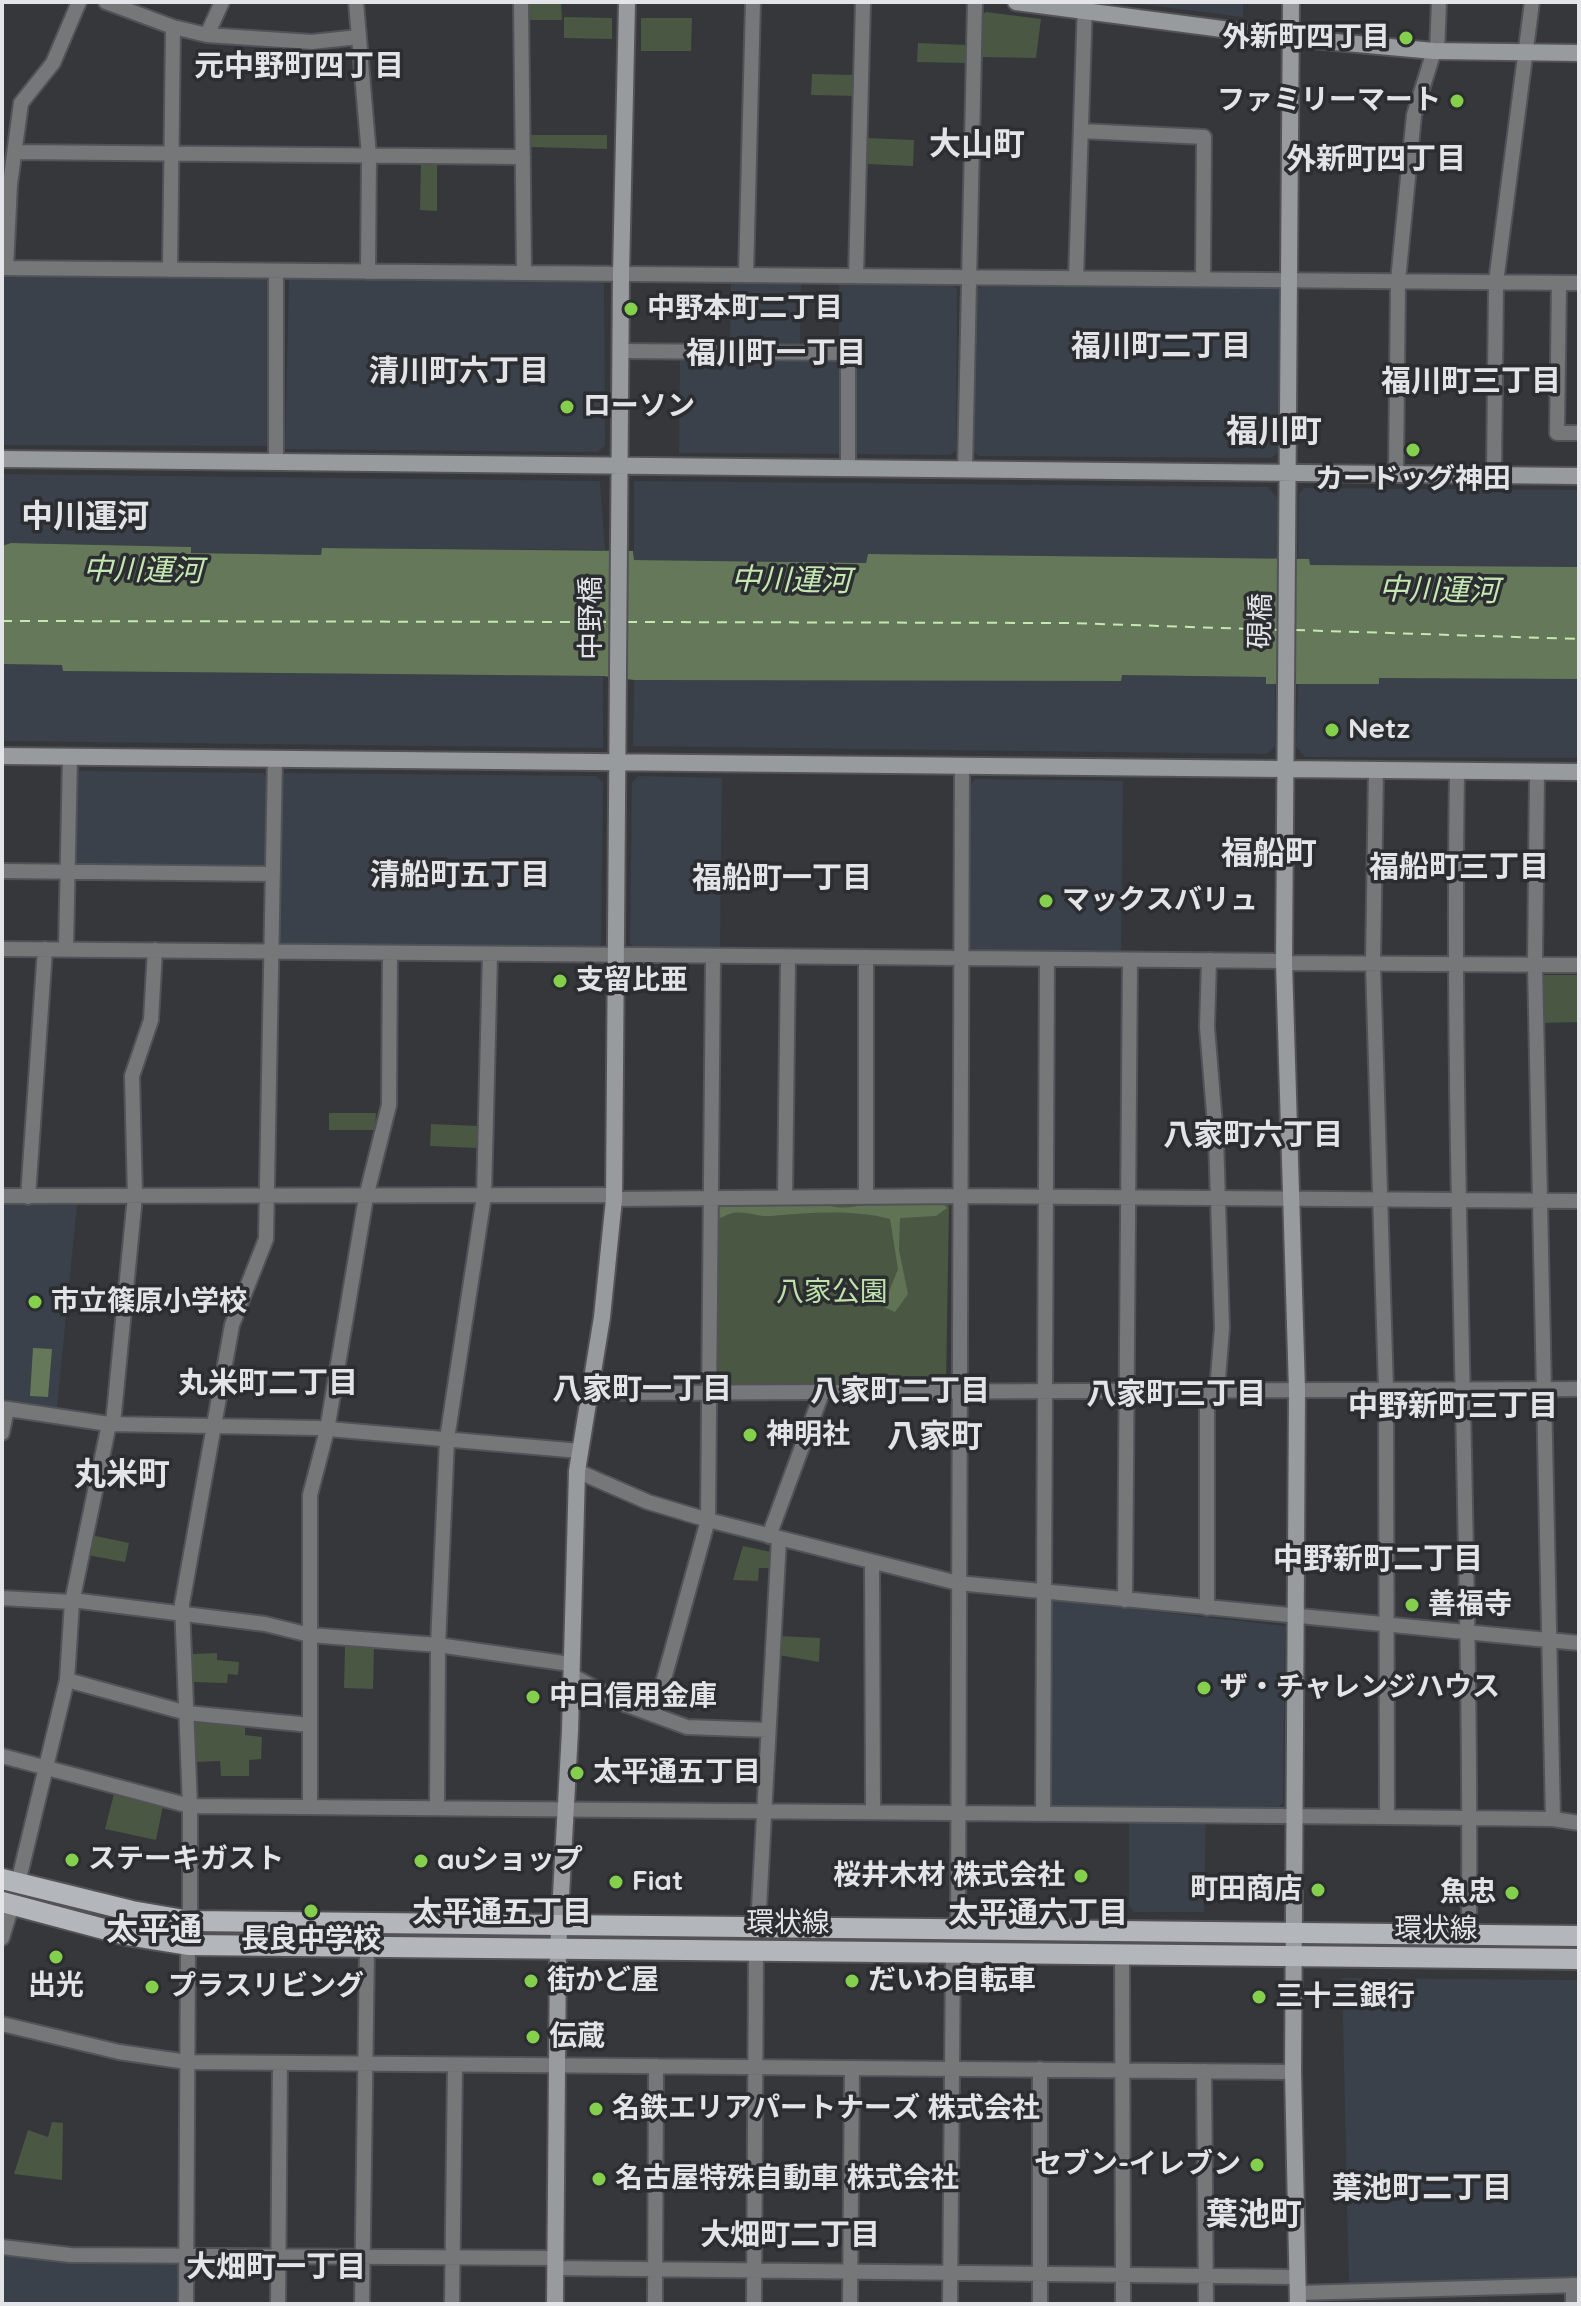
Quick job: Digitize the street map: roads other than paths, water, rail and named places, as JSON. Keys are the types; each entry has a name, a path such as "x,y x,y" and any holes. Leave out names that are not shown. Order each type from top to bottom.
{"main road":[{"name":"環状線","path":"10,1881 132,1911 190,1921 1579,1936"},
{"name":"環状線","path":"7,1904 126,1935 188,1945 1579,1959"}],"street":[{"path":"79,2 53,63 21,103 15,152 6,184 4,268 1579,283"},
{"path":"106,2 173,27 207,35 312,42 358,37"},
{"path":"207,35 222,2"},
{"path":"356,2 369,156 368,272"},
{"path":"521,2 524,273"},
{"name":"中野橋","path":"555,2304 558,1950 577,1471 602,1317 614,1197 620,351 627,2"},
{"path":"746,275 753,2"},
{"path":"856,276 863,2"},
{"path":"965,470 966,277 975,2"},
{"path":"1016,2 1084,7 1291,38 1435,51 1579,53"},
{"name":"硯橋","path":"1291,2 1284,962 1297,1390 1293,2072 1298,2291"},
{"path":"1396,474 1398,281 1414,115 1435,51 1439,2"},
{"path":"1494,475 1496,282 1532,2"},
{"path":"1076,278 1084,7"},
{"path":"170,270 173,27"},
{"path":"1081,131 1204,137 1203,279"},
{"path":"15,152 523,157"},
{"path":"276,271 276,462"},
{"path":"1559,283 1557,433 1579,433"},
{"path":"620,351 848,353 848,469"},
{"path":"2,459 1579,476"},
{"path":"2,756 1579,772"},
{"path":"66,949 70,756"},
{"path":"190,1921 190,1806 182,1604 232,1325 266,1239 275,758"},
{"path":"958,1930 962,766"},
{"path":"1376,770 1373,964 1386,1390 1387,1817"},
{"path":"1457,771 1454,964 1470,1632 1469,1935"},
{"path":"1537,772 1535,965 1553,1819"},
{"path":"2,871 273,874"},
{"path":"2,949 1579,965"},
{"path":"28,1197 45,949"},
{"path":"10,1881 45,1769 67,1680 72,1601 111,1424 135,1196 132,1076 151,1020 155,950"},
{"path":"310,1806 310,1495 327,1430 366,1197 389,1105 390,953"},
{"path":"437,1807 438,1645 447,1439 484,1196 490,954"},
{"path":"654,1715 708,1520 713,956"},
{"path":"785,1197 788,957"},
{"path":"866,957 866,1197"},
{"path":"1043,1813 1047,959"},
{"path":"1125,1600 1130,960"},
{"path":"1207,1608 1212,1391 1222,1328 1207,1027 1209,960"},
{"path":"2,1196 389,1197 394,1194 416,1197 961,1196 1579,1201"},
{"path":"590,1393 1579,1389"},
{"path":"758,1927 774,1537 822,1393"},
{"path":"2,1433 5,1409 111,1424 327,1430 580,1451"},
{"path":"577,1471 648,1502 708,1520 958,1583 1579,1643"},
{"path":"872,1562 873,1811"},
{"path":"2,1598 72,1601 265,1624 310,1635 438,1645 570,1670 624,1704 687,1727 768,1730"},
{"path":"67,1680 187,1713 310,1725"},
{"path":"2,1756 190,1806 1553,1819 1579,1823"},
{"path":"2,1938 7,1904"},
{"path":"186,2304 188,1945"},
{"path":"362,2304 367,1947"},
{"path":"754,2304 756,1951"},
{"path":"950,2304 953,1953"},
{"path":"1122,1956 1123,2304"},
{"path":"2,2024 119,2052 187,2062 1293,2072"},
{"path":"278,2304 280,2063"},
{"path":"452,2304 455,2065"},
{"path":"655,2304 656,2066"},
{"path":"850,2304 852,2068"},
{"path":"1040,2069 1040,2304"},
{"path":"1204,2071 1206,2304"},
{"path":"2,2247 70,2255 453,2257 655,2269 1206,2275 1298,2291 1576,2285 1573,2304"}],"water":[{"path":"11,543 191,547 191,553 321,555 322,548 633,551 634,560 866,563 868,554 1309,559 1310,565 1579,567 1579,679 1379,678 1379,684 1266,684 1266,677 1122,675 1121,681 634,680 603,676 63,671 62,665 2,664 2,546"},
{"path":"33,1348 52,1349 48,1397 30,1396"}],"place":[{"name":"外新町四丁目","path":"1406,38"},
{"name":"ファミリーマート","path":"1457,101"},
{"name":"中野本町二丁目","path":"631,309"},
{"name":"ローソン","path":"567,407"},
{"name":"カードッグ神田","path":"1413,450"},
{"name":"Netz","path":"1332,730"},
{"name":"マックスバリュ","path":"1046,901"},
{"name":"支留比亜","path":"560,981"},
{"name":"市立篠原小学校","path":"35,1302"},
{"name":"神明社","path":"750,1435"},
{"name":"善福寺","path":"1412,1605"},
{"name":"ザ・チャレンジハウス","path":"1204,1688"},
{"name":"中日信用金庫","path":"533,1697"},
{"name":"太平通五丁目","path":"577,1773"},
{"name":"ステーキガスト","path":"72,1860"},
{"name":"auショップ","path":"421,1861"},
{"name":"桜井木材 株式会社","path":"1081,1876"},
{"name":"Fiat","path":"616,1882"},
{"name":"町田商店","path":"1318,1890"},
{"name":"魚忠","path":"1512,1893"},
{"name":"長良中学校","path":"311,1911"},
{"name":"出光","path":"56,1957"},
{"name":"街かど屋","path":"531,1981"},
{"name":"だいわ自転車","path":"852,1981"},
{"name":"プラスリビング","path":"152,1987"},
{"name":"三十三銀行","path":"1259,1997"},
{"name":"伝蔵","path":"533,2037"},
{"name":"名鉄エリアパートナーズ 株式会社","path":"596,2109"},
{"name":"セブン-イレブン","path":"1257,2165"},
{"name":"名古屋特殊自動車 株式会社","path":"599,2179"}],"district":[{"name":"元中野町四丁目","path":"299,67"},
{"name":"大山町","path":"977,145"},
{"name":"外新町四丁目","path":"1376,160"},
{"name":"福川町二丁目","path":"1161,347"},
{"name":"福川町一丁目","path":"776,354"},
{"name":"清川町六丁目","path":"459,372"},
{"name":"福川町三丁目","path":"1471,382"},
{"name":"福川町","path":"1274,432"},
{"name":"中川運河","path":"85,517"},
{"name":"福船町","path":"1269,854"},
{"name":"福船町三丁目","path":"1459,868"},
{"name":"清船町五丁目","path":"460,876"},
{"name":"福船町一丁目","path":"782,879"},
{"name":"八家町六丁目","path":"1253,1136"},
{"name":"丸米町二丁目","path":"268,1384"},
{"name":"八家町一丁目","path":"642,1390"},
{"name":"八家町二丁目","path":"900,1392"},
{"name":"八家町三丁目","path":"1176,1395"},
{"name":"中野新町三丁目","path":"1453,1407"},
{"name":"八家町","path":"935,1437"},
{"name":"丸米町","path":"122,1475"},
{"name":"中野新町二丁目","path":"1378,1560"},
{"name":"太平通五丁目","path":"502,1913"},
{"name":"太平通六丁目","path":"1038,1914"},
{"name":"太平通","path":"154,1930"},
{"name":"葉池町二丁目","path":"1422,2189"},
{"name":"葉池町","path":"1254,2215"},
{"name":"大畑町二丁目","path":"790,2236"},
{"name":"大畑町一丁目","path":"276,2268"}],"park label":[{"name":"八家公園","path":"832,1293"}]}
